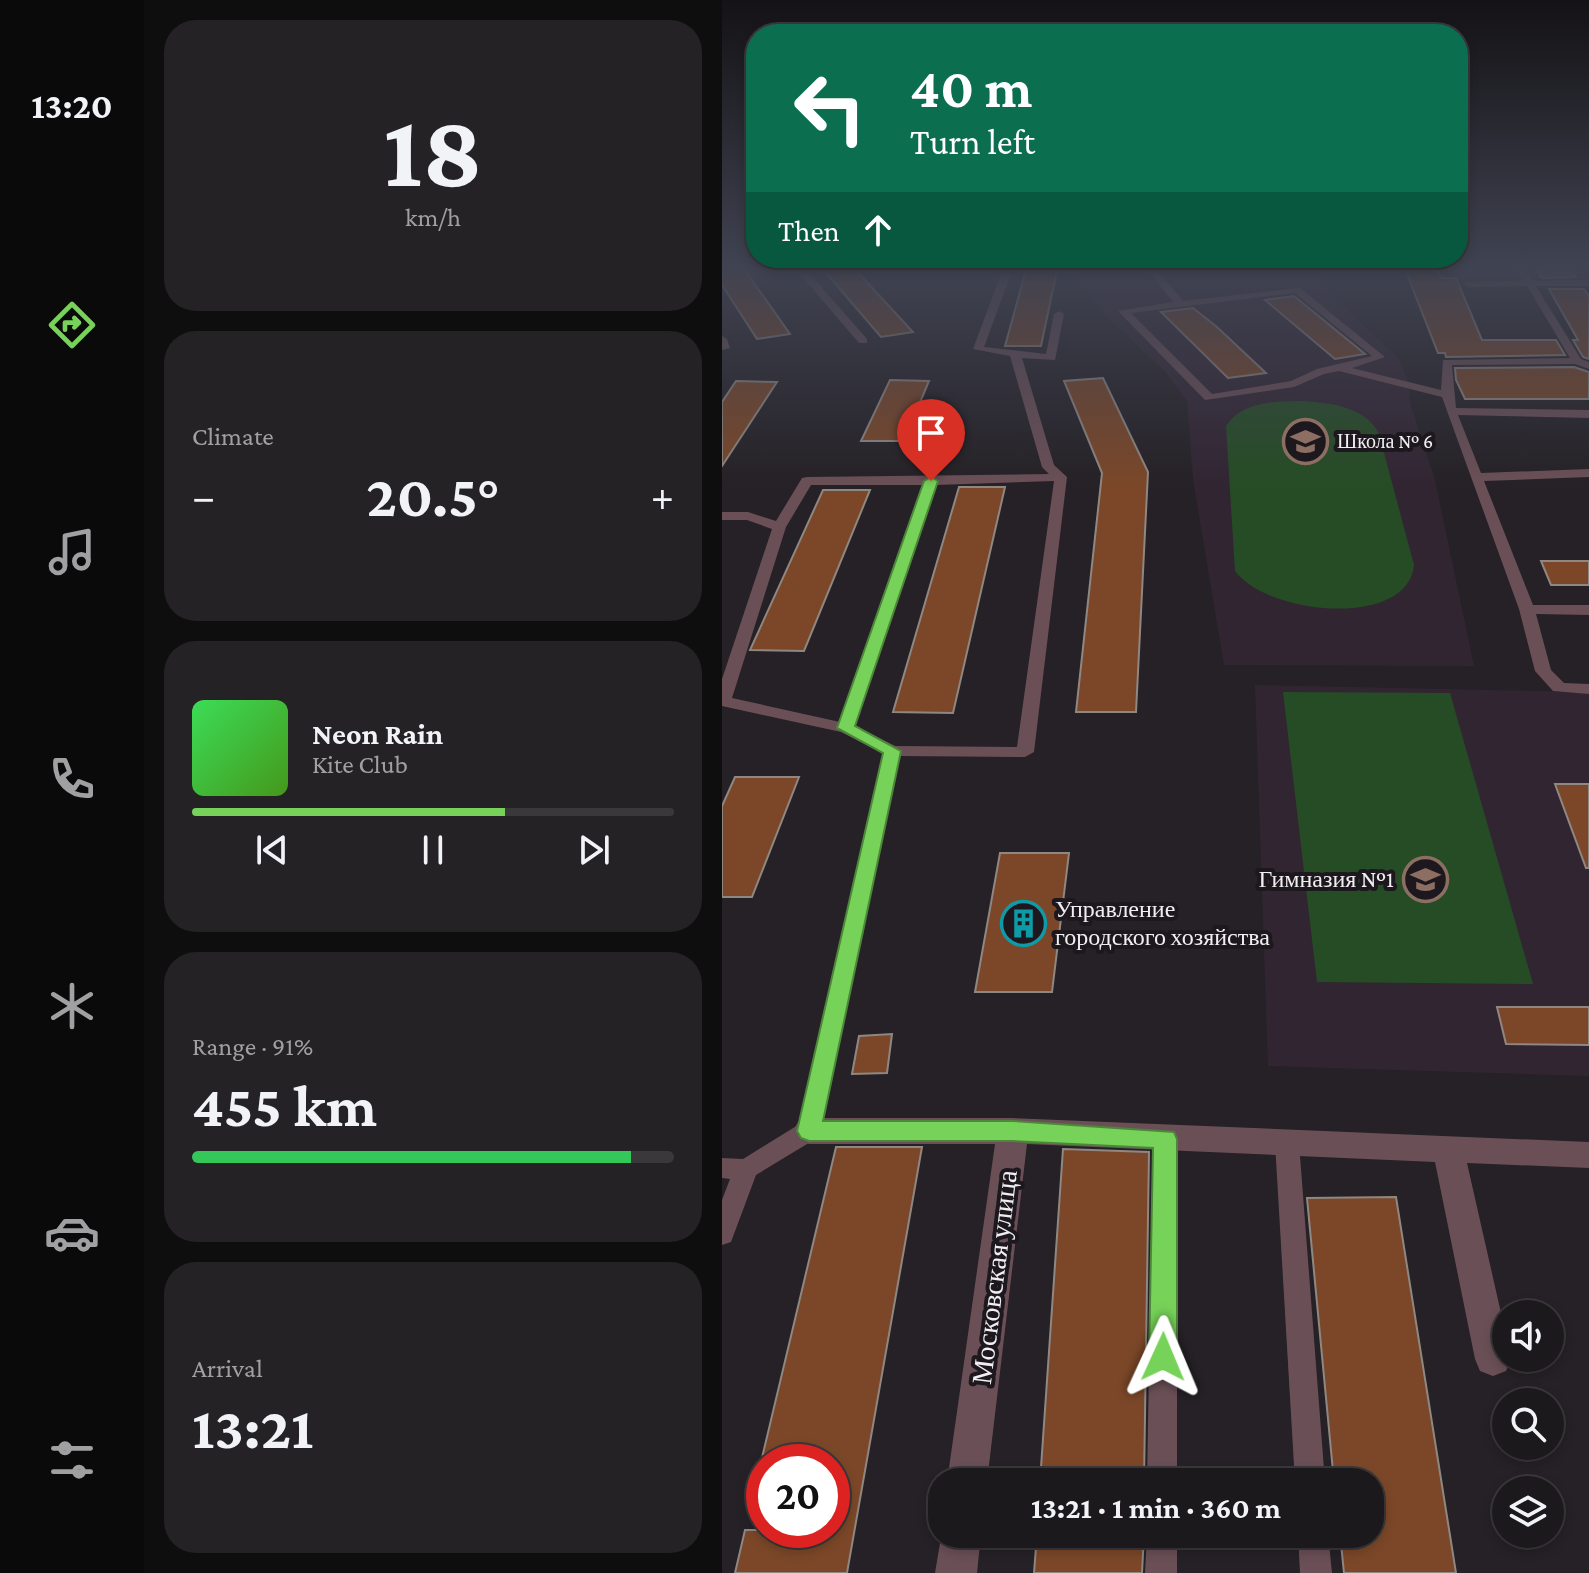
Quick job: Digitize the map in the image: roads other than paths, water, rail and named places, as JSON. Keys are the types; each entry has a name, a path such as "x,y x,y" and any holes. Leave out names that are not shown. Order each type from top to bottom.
{"street":[{"path":"809,1131 1013,1131 1589,1155"},
{"name":"Московская улица","path":"969,1468 1013,1131"},
{"path":"1448,1149 1492,1354"},
{"path":"956,1573 959,1548"}],"lane":[{"path":"982,339 978,349 1051,358 1054,339"},
{"path":"1151,339 1209,398 1294,384 1321,371 1380,357 1358,339"},
{"path":"1564,339 1577,361"},
{"path":"1014,353 1021,367 1048,467 1061,477"},
{"path":"1589,366 1577,361 1447,362 1447,395 1451,411 1527,609 1543,671 1559,688 1589,689"},
{"path":"1339,368 1447,395"},
{"path":"1451,411 1589,414"},
{"path":"1477,477 1589,473"},
{"path":"1061,477 1025,752 892,751 846,728 723,701 779,527 807,481 1061,477"},
{"path":"846,728 931,481"},
{"path":"722,516 748,516 779,527"},
{"path":"1527,609 1589,610"},
{"path":"722,1234 734,1169 809,1131 892,751"},
{"path":"1162,1468 1165,1139"},
{"path":"1287,1143 1309,1468"},
{"path":"1161,1573 1162,1548"},
{"path":"1314,1548 1316,1573"}],"place":[{"name":"Школа № 6","path":"1306,441"},
{"name":"Гимназия №1","path":"1425,879"},
{"name":"Управление городского хозяйства","path":"1024,923"}]}
